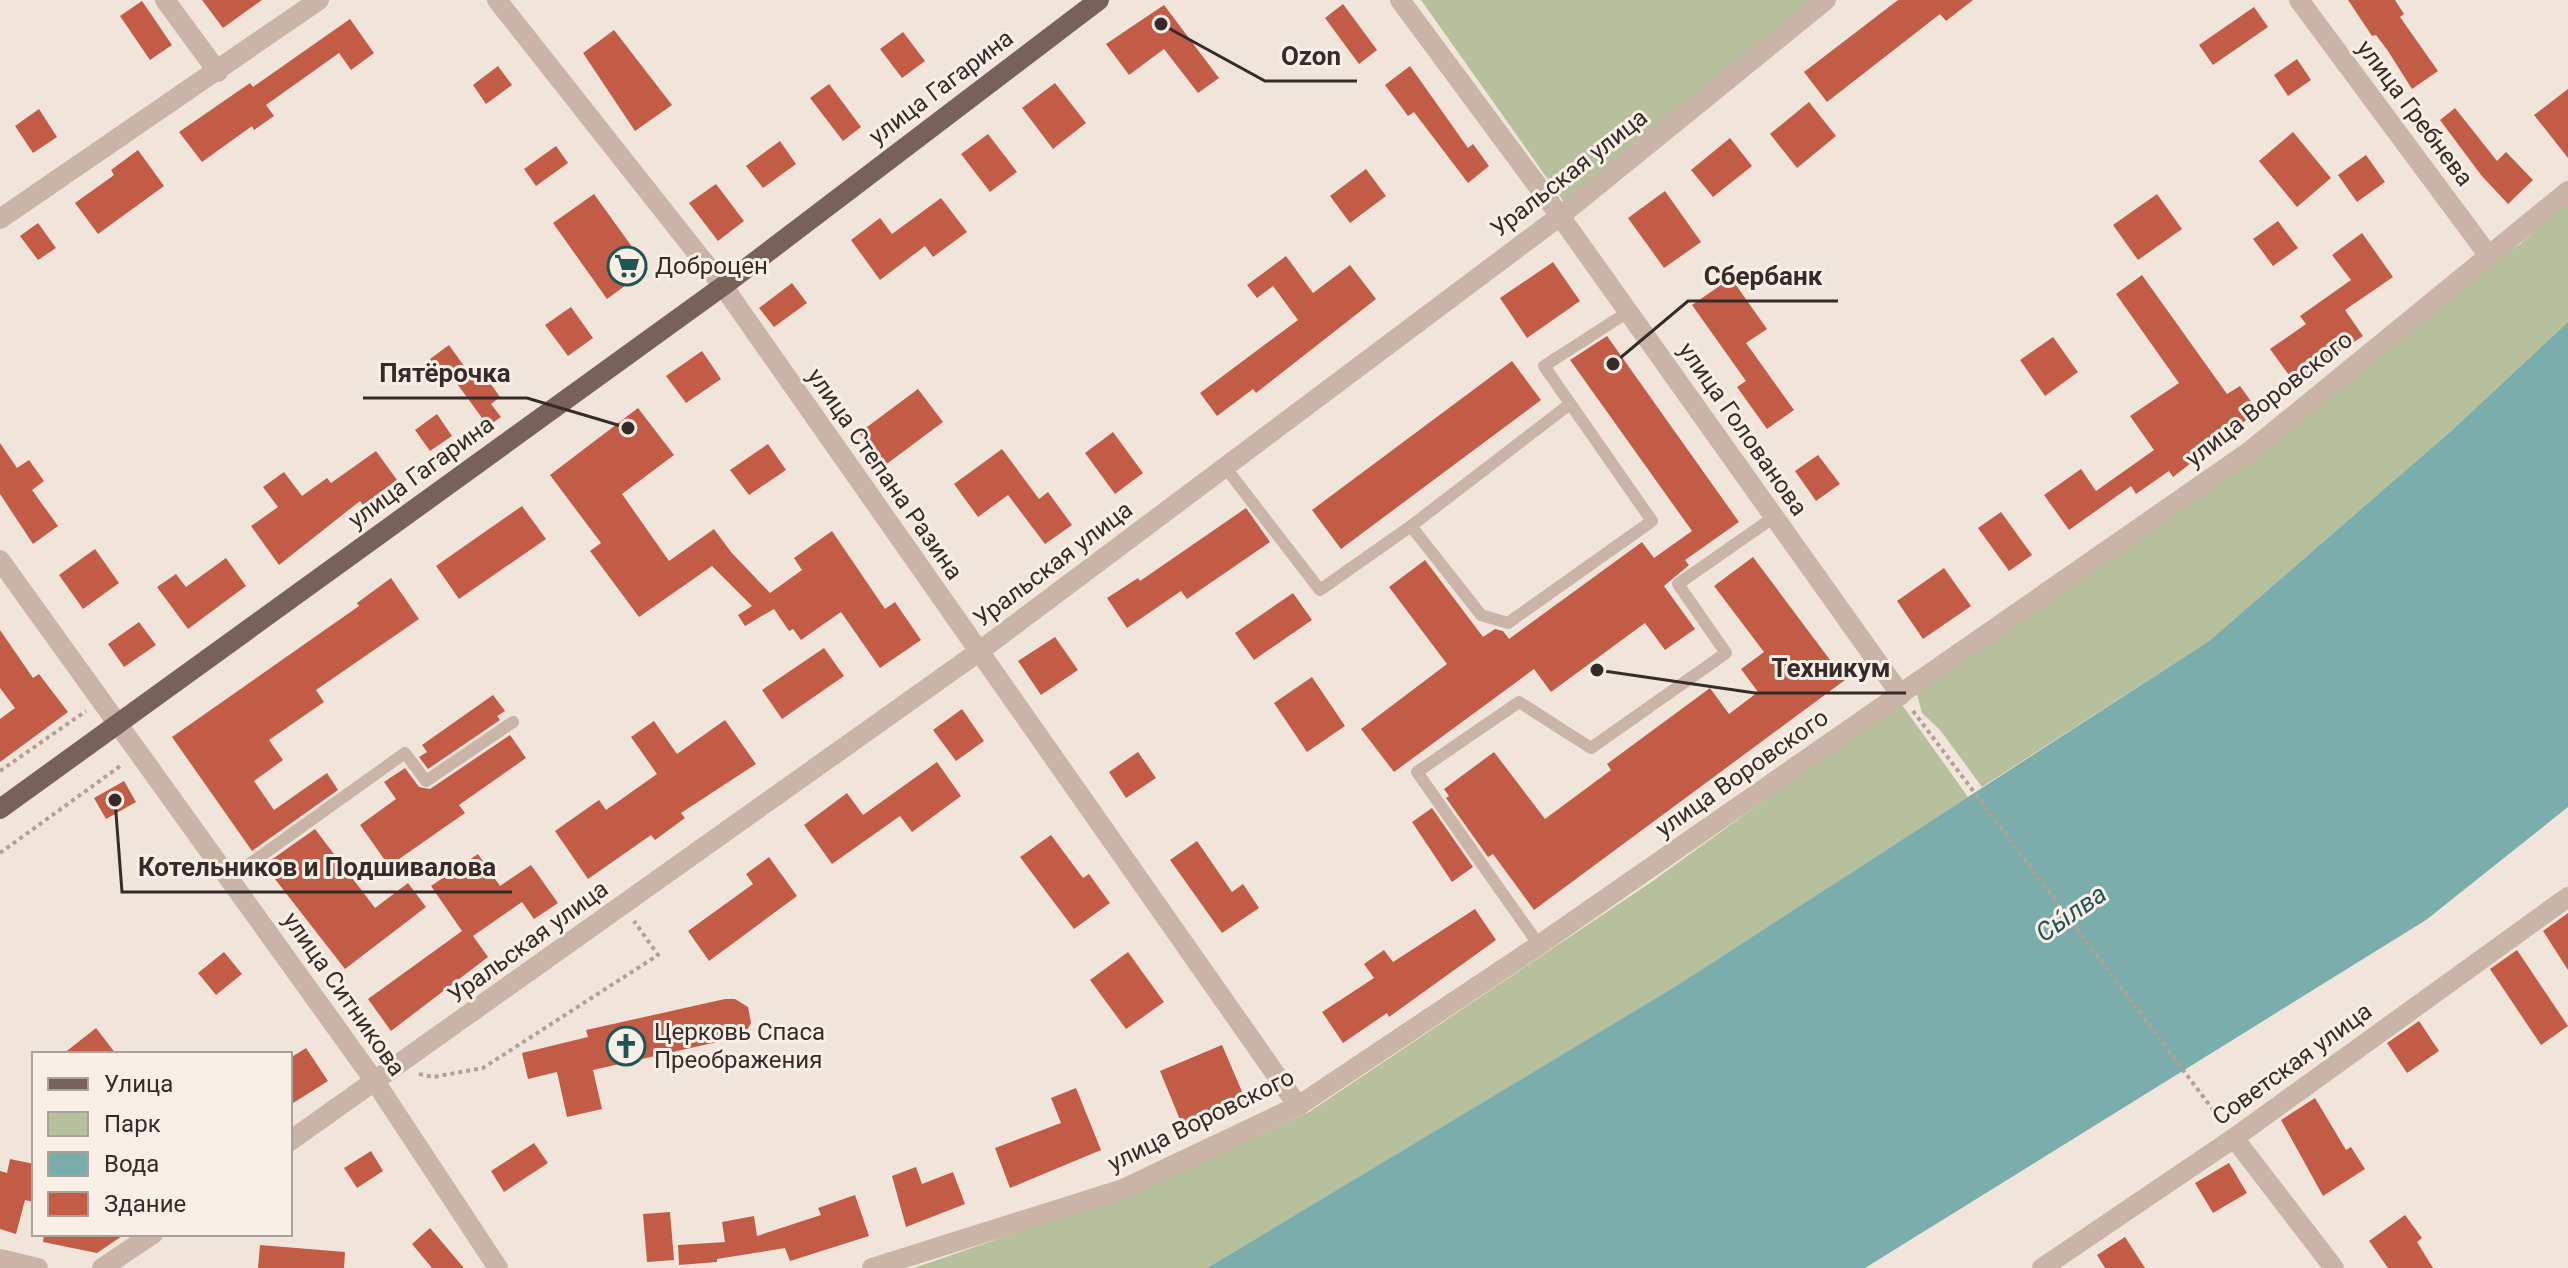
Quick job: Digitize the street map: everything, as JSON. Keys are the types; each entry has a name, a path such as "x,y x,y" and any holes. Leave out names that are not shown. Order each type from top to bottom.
{"main road":[{"name":"улица Гагарина","path":"0,809 723,286 1099,0"}],"street":[{"path":"165,0 218,72"},
{"path":"0,219 319,0"},
{"name":"улица Степана Разина","path":"497,0 723,286 977,653 1298,1106"},
{"name":"улица Голованова","path":"1400,0 1560,216 1905,701"},
{"name":"Уральская улица","path":"292,1140 397,1069 977,653 1560,216 1826,0"},
{"name":"улица Гребнева","path":"2299,0 2489,256"},
{"name":"улица Воровского","path":"872,1268 1123,1189 1298,1106 1905,701 2250,451 2568,191"},
{"name":"улица Ситникова","path":"0,560 376,1083 498,1268"},
{"name":"Советская улица","path":"2042,1268 2568,897"},
{"path":"2230,1133 2334,1268"},
{"path":"102,1268 150,1236"},
{"path":"0,1259 38,1268"}],"lane":[{"path":"1411,526 1481,615 1508,623 1652,521 1544,366 1628,312"},
{"path":"1225,467 1320,590 1411,526 1570,404"},
{"path":"1539,945 1417,772 1519,702 1591,748 1726,653 1678,584 1774,517"},
{"path":"230,878 405,753 426,781 513,722"}],"path":[{"path":"0,771 102,700"},
{"path":"1905,701 2230,1133"},
{"path":"0,853 138,753"},
{"path":"397,1069 433,1077 483,1068 658,955 623,906"}],"green space":[{"path":"1421,0 1812,0 1564,202"},
{"path":"2568,201 2568,322 2451,431 2209,641 1982,787 1940,730 1922,713 1917,694 2479,270 2519,245"},
{"path":"1900,702 1968,797 1676,986 1207,1268 914,1268 1145,1188 1309,1112 1650,883"}],"water":[{"name":"Сы́лва","path":"2568,322 2568,807 2426,920 1865,1268 1207,1268 1676,986 2209,641 2451,431"}],"building":[{"path":"202,0 262,0 223,28"},
{"path":"1898,0 1973,0 1946,21 1940,14 1827,102 1804,72"},
{"path":"2348,0 2395,0 2404,14 2400,17 2438,71 2412,89 2388,51 2376,35 2372,36"},
{"path":"142,1 172,45 150,60 120,16"},
{"path":"1343,4 1377,50 1359,64 1325,18"},
{"path":"1164,5 1219,78 1198,93 1164,49 1129,75 1106,44"},
{"path":"2254,7 2268,27 2213,65 2199,45"},
{"path":"350,19 374,53 351,70 339,53 266,105 274,116 254,130 252,126 202,162 179,132 250,83 253,87"},
{"path":"614,30 672,105 635,131 583,53"},
{"path":"903,32 925,61 902,78 880,49"},
{"path":"2297,59 2311,80 2288,96 2274,75"},
{"path":"498,66 512,85 486,104 473,85"},
{"path":"1410,66 1468,148 1473,144 1489,166 1468,183 1414,112 1408,116 1385,85"},
{"path":"1055,83 1086,123 1053,149 1022,108"},
{"path":"829,84 861,127 843,141 810,98"},
{"path":"2568,89 2568,158 2534,115"},
{"path":"1809,102 1836,136 1797,168 1770,134"},
{"path":"2455,108 2497,161 2506,152 2533,180 2508,204 2481,175 2440,120"},
{"path":"39,109 57,137 33,153 15,126"},
{"path":"2293,132 2331,178 2297,207 2259,161"},
{"path":"988,134 1017,172 990,192 961,154"},
{"path":"1730,138 1752,166 1713,197 1691,170"},
{"path":"780,141 796,164 763,188 746,166"},
{"path":"556,146 568,163 536,186 524,169"},
{"path":"138,150 164,186 98,234 75,203 114,175 111,170"},
{"path":"2366,155 2385,182 2357,202 2338,175"},
{"path":"1366,169 1386,196 1350,223 1330,196"},
{"path":"716,184 744,221 718,241 689,203"},
{"path":"1665,191 1701,242 1664,268 1628,218"},
{"path":"594,194 648,269 607,299 553,223"},
{"path":"2157,194 2182,229 2138,260 2113,225"},
{"path":"941,198 967,232 933,257 925,246 880,280 851,240 880,218 892,234"},
{"path":"2278,221 2298,248 2273,266 2253,239"},
{"path":"38,223 56,248 38,260 20,236"},
{"path":"2362,233 2393,277 2345,310 2363,336 2294,382 2270,349 2306,324 2300,316 2351,280 2332,255"},
{"path":"1286,256 1313,293 1350,265 1376,299 1256,393 1253,389 1217,416 1200,393 1298,320 1273,286 1257,298 1247,285"},
{"path":"1553,262 1580,301 1527,338 1500,298"},
{"path":"2142,275 2227,394 2240,386 2258,411 2173,477 2169,471 2136,494 2131,486 2069,530 2044,495 2081,469 2096,491 2154,450 2130,416 2179,383 2116,294"},
{"path":"1731,278 1767,329 1746,343 1794,410 1767,429 1737,387 1746,381 1692,305"},
{"path":"792,283 807,303 774,327 759,308"},
{"path":"571,307 593,338 568,356 545,325"},
{"path":"1607,336 1739,522 1685,560 1689,565 1664,586 1695,629 1665,650 1645,623 1551,692 1534,669 1394,772 1361,729 1447,664 1389,587 1425,560 1483,637 1495,629 1503,631 1509,639 1642,542 1654,558 1692,531 1570,360"},
{"path":"2053,337 2078,372 2045,396 2020,360"},
{"path":"449,345 474,380 483,373 500,397 491,404 501,417 488,426 455,381 449,385 430,359"},
{"path":"702,351 721,379 686,403 666,376"},
{"path":"1512,361 1541,400 1341,549 1312,510"},
{"path":"918,389 943,422 884,466 859,433"},
{"path":"638,408 674,455 622,494 669,561 714,529 770,593 802,570 794,558 832,531 885,609 895,602 921,640 880,668 841,612 801,640 793,629 789,631 774,609 745,626 738,615 752,606 712,566 639,617 590,551 601,543 550,475"},
{"path":"437,414 452,436 430,451 415,430"},
{"path":"1113,432 1143,473 1115,494 1085,453"},
{"path":"0,443 17,468 29,460 44,481 32,490 58,526 33,544 0,494"},
{"path":"768,444 786,470 749,495 730,470"},
{"path":"1002,449 1039,499 1048,492 1072,525 1045,544 1008,495 978,517 954,484"},
{"path":"376,451 397,480 363,505 360,501 279,565 251,526 278,507 263,487 284,472 302,496 327,478 331,483"},
{"path":"1818,455 1840,484 1816,501 1795,471"},
{"path":"522,506 546,539 459,599 436,566"},
{"path":"1246,508 1270,542 1187,599 1181,591 1127,628 1107,598 1138,578 1140,581"},
{"path":"2001,512 2032,555 2009,571 1978,528"},
{"path":"95,549 119,583 83,609 59,575"},
{"path":"1753,557 1845,680 1534,910 1493,854 1488,857 1446,798 1449,796 1444,789 1494,752 1545,819 1611,770 1607,764 1710,688 1729,714 1758,692 1741,669 1764,652 1714,586"},
{"path":"226,558 246,586 188,629 157,587 176,574 186,587"},
{"path":"1944,568 1971,606 1923,639 1897,601"},
{"path":"391,578 419,619 316,690 324,702 269,740 283,760 254,781 274,810 327,773 338,790 252,851 172,737 359,606 357,603"},
{"path":"1293,593 1312,620 1254,660 1235,633"},
{"path":"139,622 156,645 124,667 108,644"},
{"path":"0,630 33,678 39,674 68,712 0,762 0,719 15,708 0,688"},
{"path":"1055,637 1078,670 1041,695 1018,661"},
{"path":"824,648 844,676 782,719 762,690"},
{"path":"1312,677 1345,726 1307,752 1274,703"},
{"path":"493,695 505,711 497,716 500,720 428,769 419,757 427,752 422,745"},
{"path":"962,709 984,741 956,761 933,730"},
{"path":"725,720 756,764 681,813 685,818 655,840 651,835 588,879 555,831 599,800 606,810 657,774 631,737 654,721 677,754"},
{"path":"510,735 526,758 459,805 465,813 389,866 360,825 396,799 384,782 405,768 419,787 430,789"},
{"path":"1138,752 1156,778 1126,798 1109,772"},
{"path":"937,762 961,796 912,832 900,816 832,864 804,825 847,793 863,815"},
{"path":"124,781 136,802 106,819 94,798"},
{"path":"1432,808 1473,867 1452,882 1412,822"},
{"path":"315,829 375,908 408,883 426,907 345,969 264,865"},
{"path":"1051,835 1083,878 1089,874 1110,903 1074,929 1020,857"},
{"path":"1197,841 1232,892 1243,884 1259,908 1222,933 1170,860"},
{"path":"478,854 500,886 531,865 558,903 534,919 522,902 473,936 488,957 391,1031 368,999 462,931 431,886"},
{"path":"769,857 797,896 709,961 688,931 753,884 746,874"},
{"path":"1475,909 1496,940 1389,1017 1387,1013 1343,1043 1322,1012 1374,978 1364,964 1384,950 1393,962"},
{"path":"2568,913 2568,970 2543,931"},
{"path":"2517,950 2568,1026 2541,1045 2490,969"},
{"path":"224,952 242,974 216,995 198,973"},
{"path":"1128,952 1164,1002 1126,1029 1090,980"},
{"name":"Церковь Спаса Преображения","path":"735,999 748,1007 751,1023 746,1032 735,1038 593,1070 602,1109 567,1117 557,1072 528,1079 522,1053 588,1037 586,1030"},
{"path":"2419,1021 2439,1051 2407,1073 2387,1043"},
{"path":"96,1028 114,1052 66,1052"},
{"path":"1222,1045 1246,1101 1183,1127 1160,1071"},
{"path":"306,1048 328,1081 292,1104 292,1057"},
{"path":"1076,1088 1101,1150 1010,1188 995,1148 1061,1123 1051,1098"},
{"path":"2315,1098 2346,1150 2351,1147 2365,1169 2323,1196 2281,1120"},
{"path":"534,1143 548,1163 504,1192 491,1171"},
{"path":"371,1151 383,1171 357,1188 344,1168"},
{"path":"10,1159 32,1164 32,1202 25,1200 16,1234 0,1229 0,1171 7,1173"},
{"path":"2229,1163 2247,1193 2213,1213 2195,1183"},
{"path":"916,1167 922,1184 953,1172 965,1204 906,1227 892,1176"},
{"path":"855,1195 869,1236 790,1261 785,1248 717,1259 717,1262 679,1265 678,1245 725,1242 722,1222 754,1216 757,1236 821,1215 818,1208"},
{"path":"670,1212 674,1260 647,1262 643,1214"},
{"path":"2405,1215 2422,1238 2417,1242 2433,1268 2388,1268 2369,1241"},
{"path":"430,1228 464,1268 432,1268 412,1244"},
{"path":"44,1236 122,1236 97,1253 43,1242"},
{"path":"2125,1237 2145,1268 2105,1268 2097,1255"},
{"path":"260,1245 345,1252 344,1268 258,1268"}],"place":[{"name":"Ozon","path":"1161,24"},
{"name":"Доброцен","path":"627,266"},
{"name":"Сбербанк","path":"1613,364"},
{"name":"Пятёрочка","path":"628,428"},
{"name":"Техникум","path":"1597,670"},
{"name":"Котельников и Подшивалова","path":"115,800"},
{"name":"Церковь Спаса Преображения","path":"626,1046"}]}
